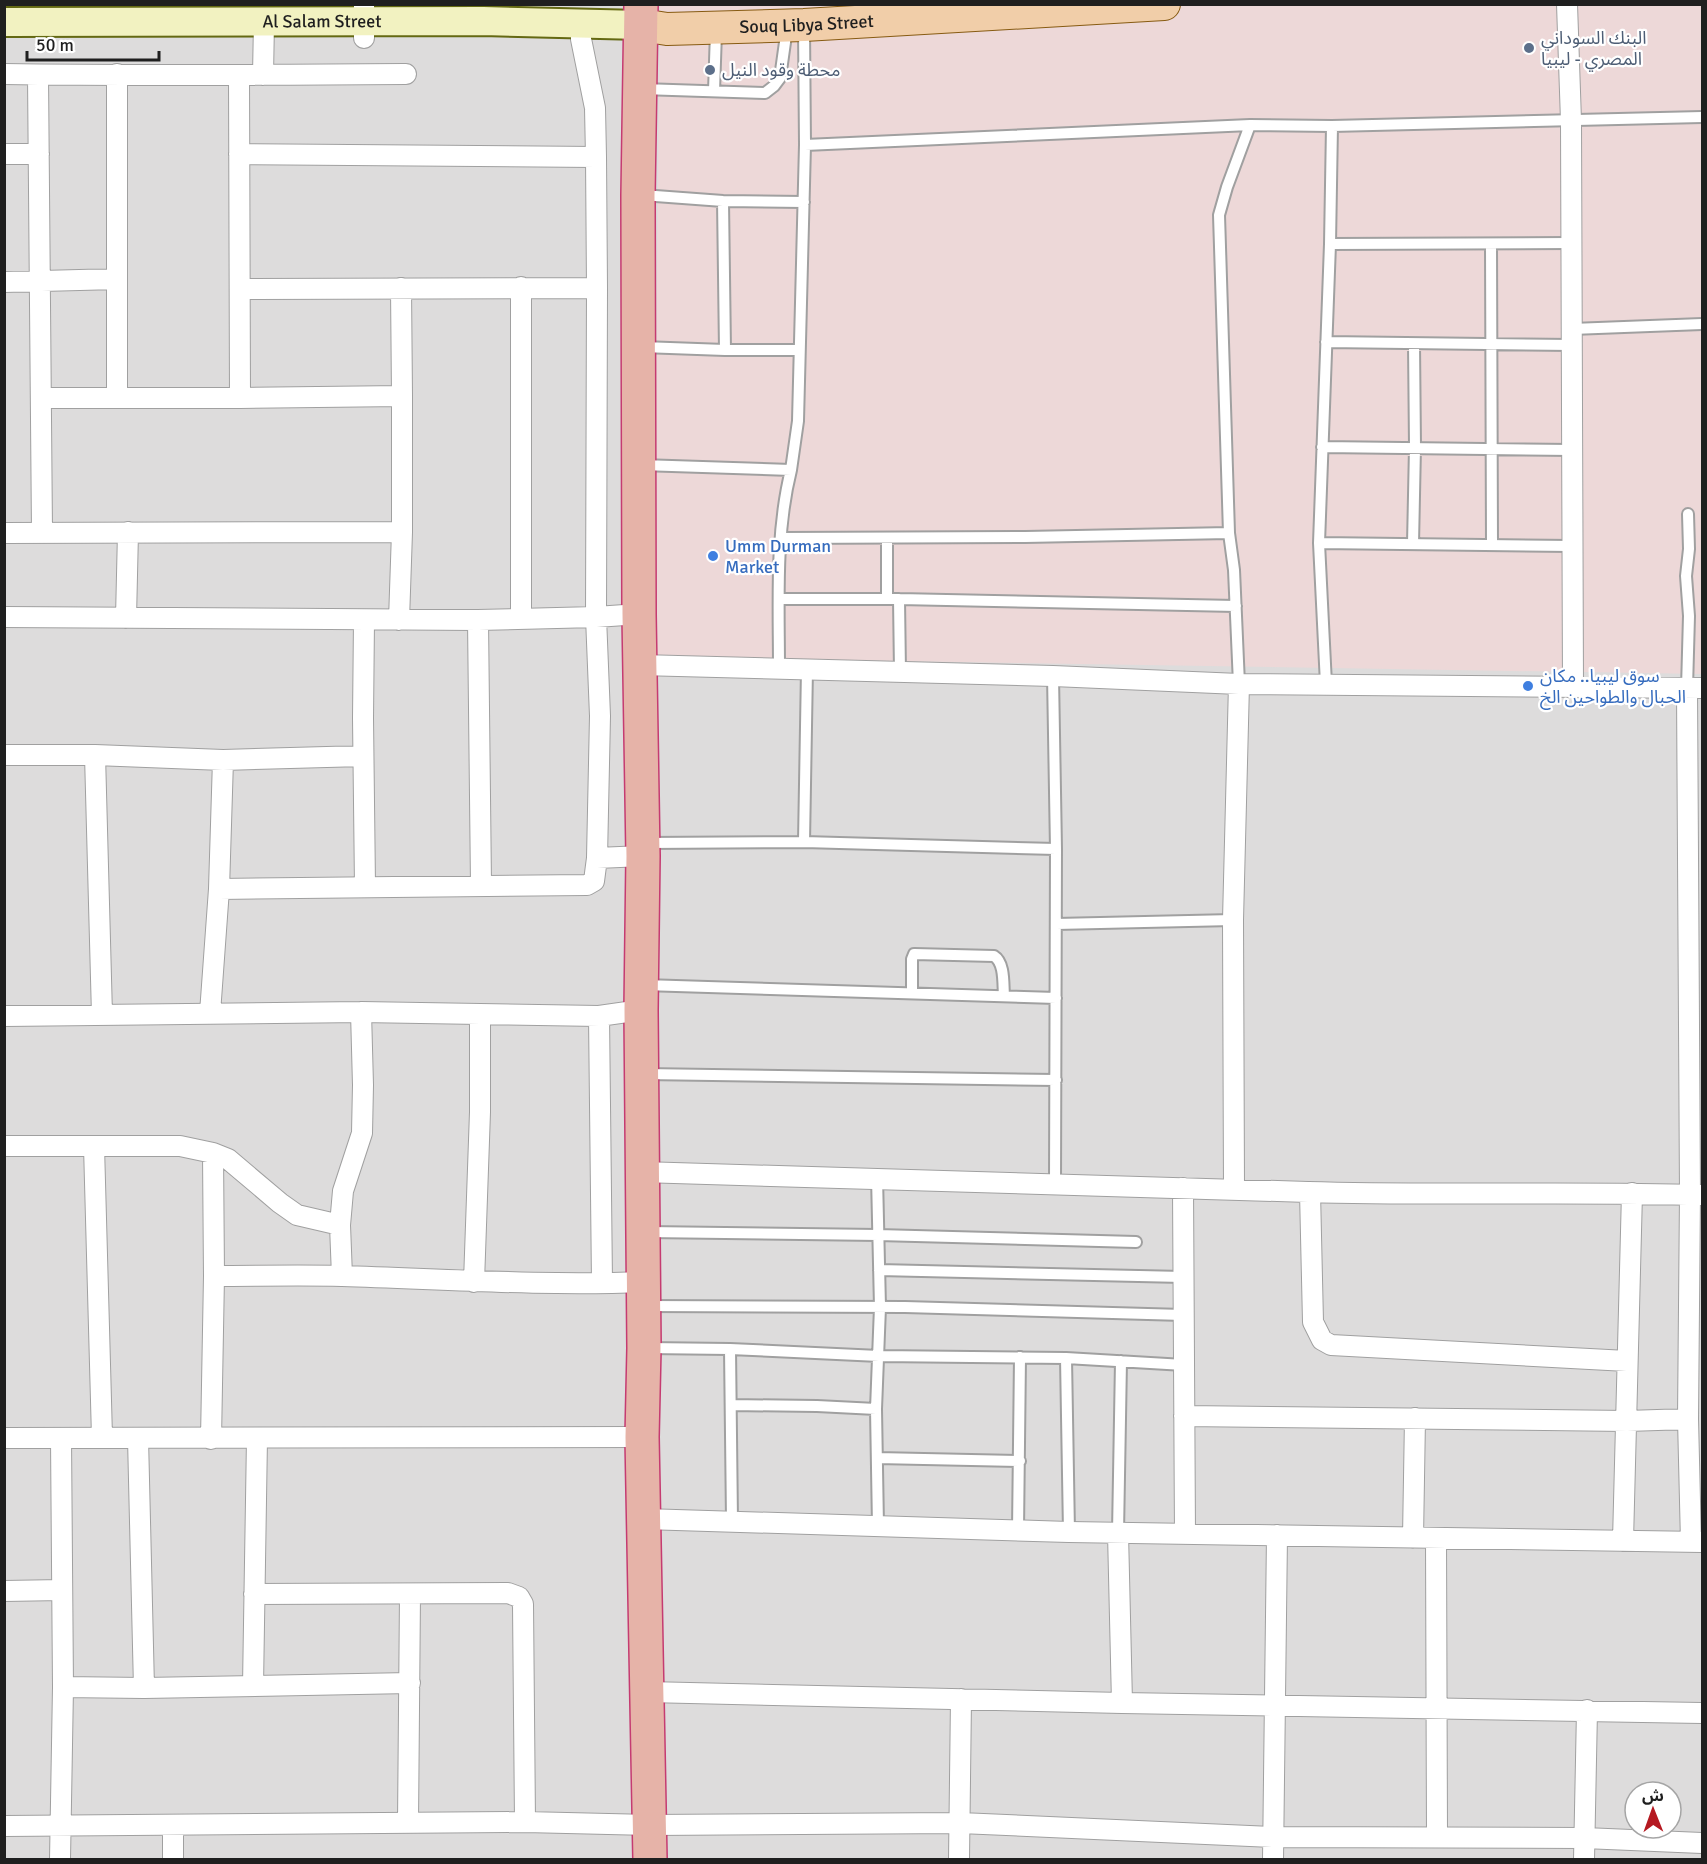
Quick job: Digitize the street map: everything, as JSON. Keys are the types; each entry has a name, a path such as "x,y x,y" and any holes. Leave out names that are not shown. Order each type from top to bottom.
{"highway":[{"path":"647,24 639,89 638,465 643,850 641,1172 644,1348 642,1437 650,1860"}],"main road":[{"name":"Souq Libya Street","path":"647,24 716,28 796,25 1164,4"},
{"name":"Al Salam Street","path":"4,40 264,30 364,21 483,21 581,31 647,24"},
{"name":"Al Salam Street","path":"4,22 264,30"}],"street":[{"path":"1567,4 1571,121 1573,687"},
{"path":"263,75 264,30"},
{"path":"219,889 587,885 595,879 600,716 596,617 596,157 595,108 581,31"},
{"path":"4,74 38,76 406,74"},
{"path":"117,74 117,398"},
{"path":"239,75 240,398"},
{"path":"38,76 42,532"},
{"path":"4,154 39,154"},
{"path":"239,154 596,157"},
{"path":"4,282 117,279"},
{"path":"521,287 521,619"},
{"path":"399,620 402,532 401,288"},
{"path":"240,289 597,288"},
{"path":"41,398 402,396"},
{"path":"126,618 128,532"},
{"path":"4,533 402,532"},
{"path":"4,617 478,620 639,614"},
{"path":"364,620 365,886"},
{"path":"478,620 481,885"},
{"path":"640,665 1053,676 1239,684 1695,688 1696,1298 1693,1431 1697,1542 1018,1531 644,1519"},
{"path":"1234,1189 1233,920 1239,684"},
{"path":"4,756 95,755 223,760 363,756"},
{"path":"95,755 102,1015"},
{"path":"210,1013 219,889 223,760"},
{"path":"597,858 643,850"},
{"path":"4,1016 361,1012 480,1016 599,1016 641,998"},
{"path":"342,1276 340,1225 343,1191 362,1133 361,1012"},
{"path":"474,1282 480,1102 480,1016"},
{"path":"599,1016 602,1283"},
{"path":"4,1146 180,1146 213,1153 228,1159 289,1210 305,1218 340,1225"},
{"path":"94,1146 102,1437"},
{"path":"211,1439 214,1276 213,1153"},
{"path":"641,1172 877,1177 1310,1192 1696,1195"},
{"path":"1184,1188 1185,1534"},
{"path":"1310,1192 1313,1322 1322,1340 1331,1345 1627,1361"},
{"path":"1623,1541 1632,1193"},
{"path":"214,1276 342,1276 474,1282 602,1283 643,1294"},
{"path":"1184,1416 1627,1421 1693,1431"},
{"path":"1413,1538 1415,1418"},
{"path":"4,1438 642,1437"},
{"path":"60,1860 63,1687 61,1438"},
{"path":"138,1438 144,1688"},
{"path":"253,1686 257,1438"},
{"path":"1118,1533 1122,1703"},
{"path":"1273,1860 1277,1535"},
{"path":"1436,1538 1437,1836"},
{"path":"4,1592 62,1590"},
{"path":"254,1594 508,1593 519,1597 524,1604 525,1822"},
{"path":"408,1823 410,1594"},
{"path":"63,1687 144,1688 410,1683"},
{"path":"647,1692 1702,1713"},
{"path":"959,1860 961,1699"},
{"path":"1584,1860 1587,1710"},
{"path":"4,1826 525,1822 650,1825 960,1823 1273,1837 1584,1838 1702,1843"},
{"path":"173,1826 173,1860"}],"lane":[{"path":"639,89 765,93 780,78 796,25"},
{"path":"779,669 781,538 798,421 804,202 805,145 796,25"},
{"path":"714,91 716,28"},
{"path":"805,145 1250,125 1332,126 1702,117"},
{"path":"1239,684 1234,570 1229,533 1220,215 1227,187 1250,125"},
{"path":"1326,684 1319,543 1332,126"},
{"path":"638,195 723,201 804,202"},
{"path":"723,201 725,350"},
{"path":"1330,244 1571,243"},
{"path":"1491,244 1492,544"},
{"path":"1326,342 1491,344 1702,324"},
{"path":"1413,544 1416,447 1414,344"},
{"path":"638,347 799,350"},
{"path":"1322,447 1572,450"},
{"path":"638,465 791,470"},
{"path":"1688,514 1689,549 1686,576 1695,688"},
{"path":"781,538 1229,533"},
{"path":"887,538 887,598"},
{"path":"1319,543 1571,546"},
{"path":"779,599 887,598 1236,606"},
{"path":"899,599 900,672"},
{"path":"804,842 807,669"},
{"path":"1053,676 1056,849 1055,1183"},
{"path":"643,850 804,842 1056,849"},
{"path":"1056,924 1233,920"},
{"path":"912,993 914,954 994,956 1001,964 1004,996"},
{"path":"641,998 912,993 1056,998"},
{"path":"641,1074 1056,1080"},
{"path":"877,1177 880,1307 876,1409 878,1526"},
{"path":"642,1232 1136,1242"},
{"path":"879,1270 1183,1277"},
{"path":"643,1294 880,1307 1183,1315"},
{"path":"644,1348 730,1349 879,1356 1066,1358 1184,1365"},
{"path":"730,1349 732,1521"},
{"path":"1018,1531 1020,1357"},
{"path":"1066,1358 1069,1532"},
{"path":"1118,1533 1121,1361"},
{"path":"731,1405 876,1409"},
{"path":"877,1458 1020,1461"}],"shaded area":[{"path":"5,5 1702,5 1702,1859 5,1860"},
{"path":"660,5 1702,5 1702,674 653,657"}],"place":[{"name":"البنك السوداني المصري - ليبيا","path":"1529,48"},
{"name":"محطة وقود النيل","path":"710,70"},
{"name":"Umm Durman Market","path":"713,556"},
{"name":"سوق ليبيا.. مكان الحبال والطواحين الخ","path":"1528,686"}]}
